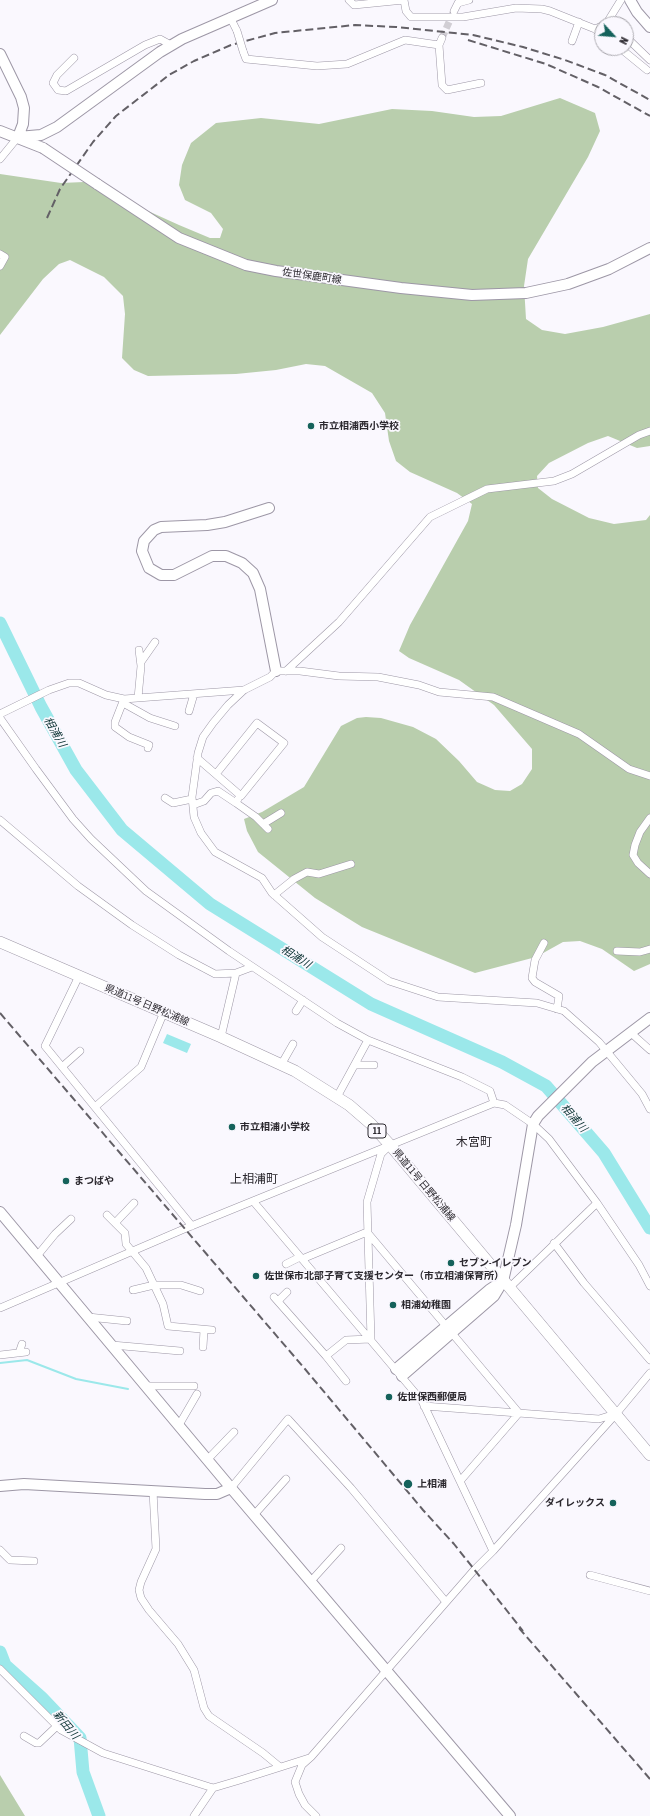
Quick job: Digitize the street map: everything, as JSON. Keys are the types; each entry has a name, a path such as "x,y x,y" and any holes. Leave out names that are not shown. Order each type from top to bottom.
{"main road":[{"name":"県道11号 日野松浦線","path":"0,942 164,1012 295,1071 337,1097 371,1124 390,1145 650,1455"}],"street":[{"path":"18,137 41,134 57,127 171,45 230,17 272,0"},
{"path":"349,0 354,5 404,0 406,11 411,17 463,17 516,8 550,11 594,30"},
{"path":"611,16 621,0"},
{"path":"630,0 637,12 650,27"},
{"path":"454,11 458,3 464,1"},
{"path":"230,17 246,58 317,66 347,64 405,40 439,46"},
{"path":"572,41 579,22"},
{"path":"442,38 439,46 442,84 447,90 481,83"},
{"path":"74,58 57,75 53,83 58,90 66,91 145,45 160,39 171,45"},
{"path":"634,45 650,60"},
{"path":"0,54 21,97 24,108 23,124 18,137 0,159"},
{"path":"630,56 647,70"},
{"name":"佐世保鹿町線","path":"0,131 43,148 179,238 246,264 284,272 401,288 472,295 526,293 568,284 609,269 650,248"},
{"path":"0,254 5,257 0,266"},
{"path":"650,432 639,435 572,474 554,480 488,489 430,517 339,622 281,671 244,690 228,705 213,723 203,737 197,758 193,802 194,817 201,833 215,852 262,878 274,895 322,937 389,981 438,997 536,1003 564,1011 583,1026 599,1042 642,1094 650,1109"},
{"path":"269,508 224,522 207,525 162,527 154,530 144,541 142,551 149,568 161,575 174,575 212,556 226,556 242,563 253,573 260,590 281,671"},
{"path":"141,662 155,642"},
{"path":"138,698 141,662 139,650"},
{"path":"281,671 378,677 419,685 439,692 493,698 579,734 629,770 650,776"},
{"path":"175,726 150,718 124,701 79,683 69,683 49,690 1,715 56,796 91,839 146,891 252,966 337,1022 368,1040 462,1077 490,1091 494,1103"},
{"path":"124,701 138,698 244,690"},
{"path":"189,711 194,694"},
{"path":"124,701 115,722 115,727 129,737 149,745 148,748"},
{"path":"216,774 257,723 284,743 236,803"},
{"path":"197,758 241,796"},
{"path":"165,798 173,806 204,801 211,793 218,791 266,827 280,813"},
{"path":"650,818 640,832 634,845 633,855 638,863 650,874"},
{"path":"0,820 78,886 132,925 179,955 215,974 236,973 252,966"},
{"path":"274,895 294,879 307,872 319,874 351,864"},
{"path":"544,943 534,960 532,978 535,982 559,996 557,1009"},
{"path":"617,951 640,952 650,949"},
{"path":"221,1037 236,973"},
{"path":"79,976 45,1046 192,1226"},
{"path":"296,1011 303,1000"},
{"path":"95,1107 141,1068 164,1012"},
{"path":"506,1285 535,1120 592,1062 649,1020"},
{"path":"631,1033 650,1050"},
{"path":"337,1097 356,1065 368,1040"},
{"path":"281,1065 293,1044"},
{"path":"62,1067 80,1051"},
{"path":"356,1065 374,1065"},
{"path":"0,1308 253,1200 494,1103 505,1105 535,1120 597,1203 640,1265 650,1286"},
{"path":"370,1339 367,1202 381,1154 390,1145"},
{"path":"253,1200 422,1401 461,1480 493,1551"},
{"path":"115,1223 134,1203"},
{"path":"399,1372 450,1329 494,1296 597,1203"},
{"path":"0,1212 254,1515 510,1816"},
{"path":"107,1215 125,1233 126,1244 146,1268 163,1304 168,1326 208,1330 203,1347"},
{"path":"36,1256 55,1234 71,1219"},
{"path":"286,1264 367,1232"},
{"path":"367,1232 519,1413"},
{"path":"554,1243 584,1282 650,1360"},
{"path":"133,1290 154,1285 181,1285 198,1293"},
{"path":"287,1292 276,1299 346,1380"},
{"path":"88,1317 127,1321"},
{"path":"326,1356 346,1340 370,1339"},
{"path":"1,1358 23,1353 22,1344"},
{"path":"112,1345 180,1350"},
{"path":"316,1816 305,1805 298,1794 295,1782 302,1765 311,1757 446,1602 616,1414 650,1373"},
{"path":"146,1386 194,1386"},
{"path":"179,1425 198,1394"},
{"path":"424,1406 599,1419 616,1414"},
{"path":"461,1480 519,1413"},
{"path":"0,1486 24,1484 217,1494 232,1488 288,1419 351,1488 446,1602"},
{"path":"208,1460 234,1432"},
{"path":"254,1515 286,1479"},
{"path":"153,1491 156,1549 141,1582 139,1590 142,1598 149,1610 178,1644 194,1670 204,1708 209,1716 263,1753 280,1767"},
{"path":"311,1581 341,1548"},
{"path":"0,1550 10,1560 34,1561"},
{"path":"590,1575 650,1591"},
{"path":"0,1669 57,1726 69,1734 104,1753 212,1788 311,1757"},
{"path":"24,1736 36,1743 39,1743 57,1726"},
{"path":"194,1816 212,1788"}],"green space":[{"path":"560,98 595,113 600,131 588,157 528,259 524,286 526,319 542,330 565,334 603,327 650,314 650,446 637,448 608,436 588,443 549,463 537,476 538,488 552,499 589,518 614,524 646,520 650,515 650,964 634,971 602,949 580,941 563,942 536,957 475,973 362,927 315,898 258,852 247,831 244,819 262,812 304,787 341,726 357,718 381,718 413,727 436,739 459,761 477,782 495,790 510,791 522,784 532,769 532,749 494,705 459,680 409,658 399,651 410,625 468,521 472,504 457,493 410,472 396,461 389,441 385,413 372,393 325,366 306,364 276,370 236,374 148,376 134,370 122,358 125,314 123,296 104,277 70,260 59,264 43,279 0,335 0,174 61,183 84,182 210,238 220,238 223,229 211,213 185,200 179,185 182,165 191,143 216,123 261,118 319,124 392,109 432,111 474,117 501,116"},
{"path":"0,1775 25,1816 0,1816"}],"water":[{"path":"167,1034 191,1044 187,1053 163,1043"}],"waterway":[{"name":"相浦川","path":"0,623 41,707 76,770 122,830 210,904 371,1004 502,1062 546,1086 604,1153 650,1228"},
{"path":"0,1363 27,1360 76,1379 128,1389"},
{"name":"新田川","path":"0,1652 5,1665 41,1697 80,1738 83,1772 99,1816"}],"tunnel":[{"path":"442,38 453,13"}],"railway":[{"path":"47,218 60,189 93,142 116,116 169,75 194,61 231,45 275,33 355,25 396,27 473,35 523,47 565,60 605,75 650,100"},
{"path":"468,40 546,64 598,87 650,116"},
{"path":"0,1013 305,1369 423,1510 454,1544 523,1631"},
{"path":"519,1628 650,1779"}],"place":[{"name":"市立相浦西小学校","path":"311,426"},
{"name":"市立相浦小学校","path":"232,1127"},
{"name":"まつばや","path":"66,1181"},
{"name":"セブン-イレブン","path":"451,1263"},
{"name":"佐世保市北部子育て支援センター（市立相浦保育所）","path":"256,1276"},
{"name":"相浦幼稚園","path":"393,1305"},
{"name":"佐世保西郵便局","path":"389,1397"},
{"name":"上相浦","path":"408,1484"},
{"name":"ダイレックス","path":"613,1503"}],"district":[{"name":"木宮町","path":"474,1142"},
{"name":"上相浦町","path":"254,1179"}]}
